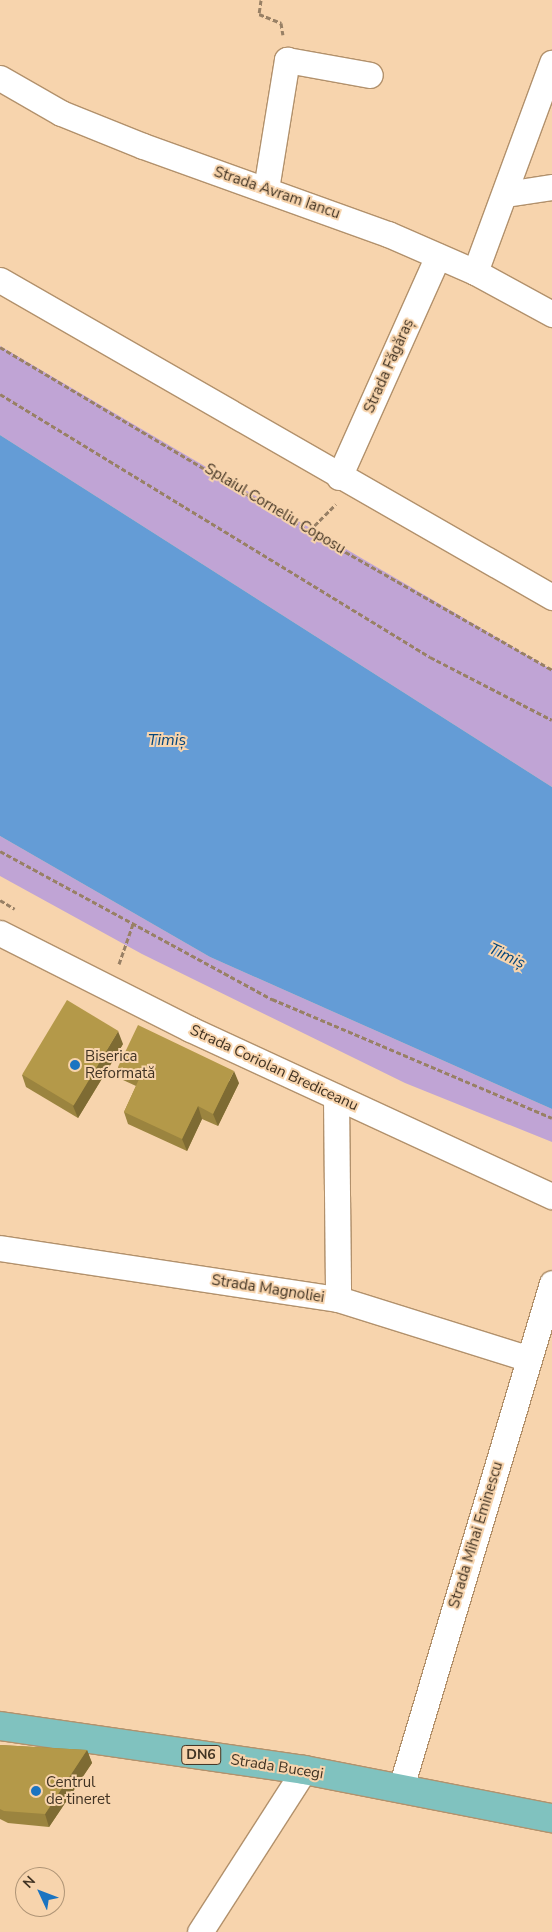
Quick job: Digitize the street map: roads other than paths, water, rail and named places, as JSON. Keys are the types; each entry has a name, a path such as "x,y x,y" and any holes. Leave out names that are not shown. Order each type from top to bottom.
{"main road":[{"name":"Strada Bucegi","path":"0,1726 304,1770 401,1787 552,1818"}],"street":[{"path":"266,189 287,60 370,75"},
{"path":"475,272 506,194 552,63"},
{"name":"Strada Avram Iancu","path":"0,78 61,113 266,189 438,256 475,272 552,314"},
{"path":"506,194 552,187"},
{"name":"Strada Făgăraș","path":"338,477 438,256"},
{"path":"0,280 338,477 552,597"},
{"name":"Strada Coriolan Brediceanu","path":"0,933 336,1097 552,1196"},
{"path":"336,1097 338,1299"},
{"name":"Strada Magnoliei","path":"0,1248 338,1299 529,1360"},
{"name":"Strada Mihai Eminescu","path":"401,1787 552,1283"},
{"path":"200,1932 304,1770"}],"water":[{"name":"Timiș","path":"0,435 552,787 552,1109 210,957 0,836"}],"place":[{"name":"Biserica Reformată","path":"75,1065"},
{"name":"Centrul de tineret","path":"36,1791"}]}
